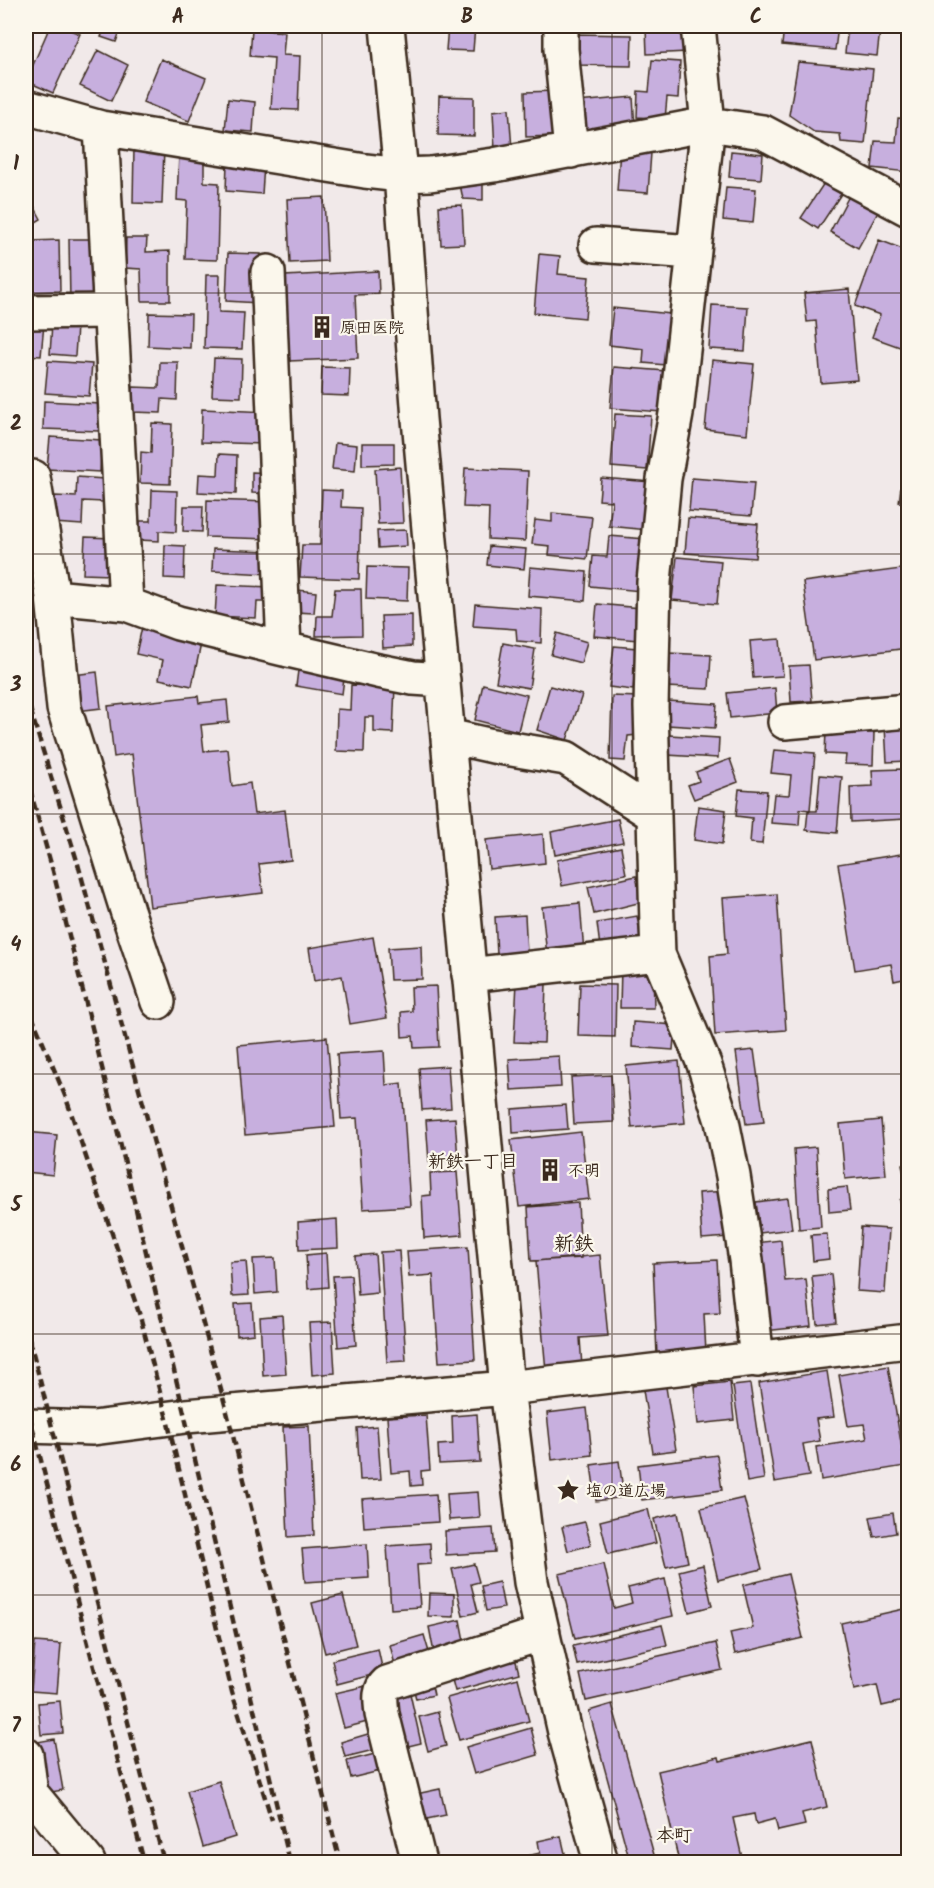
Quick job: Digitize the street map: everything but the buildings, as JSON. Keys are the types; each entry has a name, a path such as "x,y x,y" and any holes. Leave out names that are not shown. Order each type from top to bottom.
{"street":[{"path":"387,26 401,175 419,419 507,1388 531,1582 565,1732 601,1863"},
{"path":"561,26 571,151"},
{"path":"698,26 708,124 675,414 664,479 654,582 651,706 658,954 704,1064 722,1121 744,1249 757,1360"},
{"path":"26,107 101,128 401,175 441,173 571,151 708,124 763,132 909,209"},
{"path":"101,128 126,604"},
{"path":"596,244 693,252"},
{"path":"268,272 284,649"},
{"path":"26,312 111,311"},
{"path":"33,477 53,597 64,708 158,1002"},
{"path":"53,597 126,604 178,623 284,649 413,678 443,680"},
{"path":"785,722 909,711"},
{"path":"448,736 566,758 654,815"},
{"path":"470,975 658,954"},
{"path":"26,1426 93,1428 196,1415 507,1388 909,1341"},
{"path":"419,1863 382,1713 380,1692 382,1687 387,1683 543,1633"},
{"path":"26,1755 28,1793 88,1863"}],"railway":[{"path":"26,696 78,864 227,1412 340,1862"},
{"path":"26,776 53,871 113,1112 290,1862"},
{"path":"26,1002 66,1098 140,1316 232,1692 272,1820"},
{"path":"26,1326 164,1862"},
{"path":"26,1402 144,1862"}],"place":[{"name":"原田医院","path":"322,327"},
{"name":"不明","path":"550,1170"},
{"name":"塩の道広場","path":"568,1490"}],"district":[{"name":"新鉄一丁目","path":"473,1161"},
{"name":"新鉄","path":"574,1243"},
{"name":"本町","path":"674,1835"}]}
